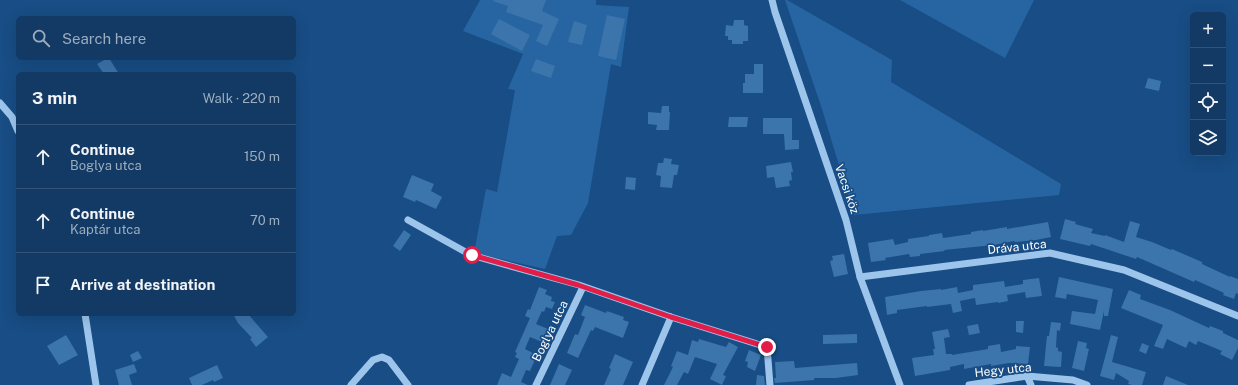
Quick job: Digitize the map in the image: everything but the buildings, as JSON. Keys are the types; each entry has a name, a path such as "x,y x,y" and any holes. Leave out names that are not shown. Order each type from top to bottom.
{"street":[{"name":"Vacsi köz","path":"772,0 846,220 860,277 900,385"},
{"path":"0,103 12,117 16,126"},
{"name":"Boglya utca","path":"408,220 472,255 583,287 671,317 767,347 770,385"},
{"name":"Dráva utca","path":"860,277 1050,253 1124,270 1238,316"},
{"name":"Boglya utca","path":"536,385 583,287"},
{"path":"85,316 96,385"},
{"path":"642,385 671,317"},
{"path":"351,385 373,360 382,357 389,360 408,385"},
{"path":"1027,376 1031,385"},
{"name":"Hegy utca","path":"969,385 1027,376 1073,380 1087,385"}],"shaded area":[{"path":"480,0 596,0 596,5 629,7 621,67 611,64 588,203 571,235 557,236 545,269 474,253 486,189 497,192 515,90 508,89 523,54 463,31"},
{"path":"785,0 892,60 891,82 1061,184 1059,195 854,215 822,109"},
{"path":"900,0 1034,0 1005,58"}],"route":[{"path":"472,255 578,285 671,317 767,347"}]}
